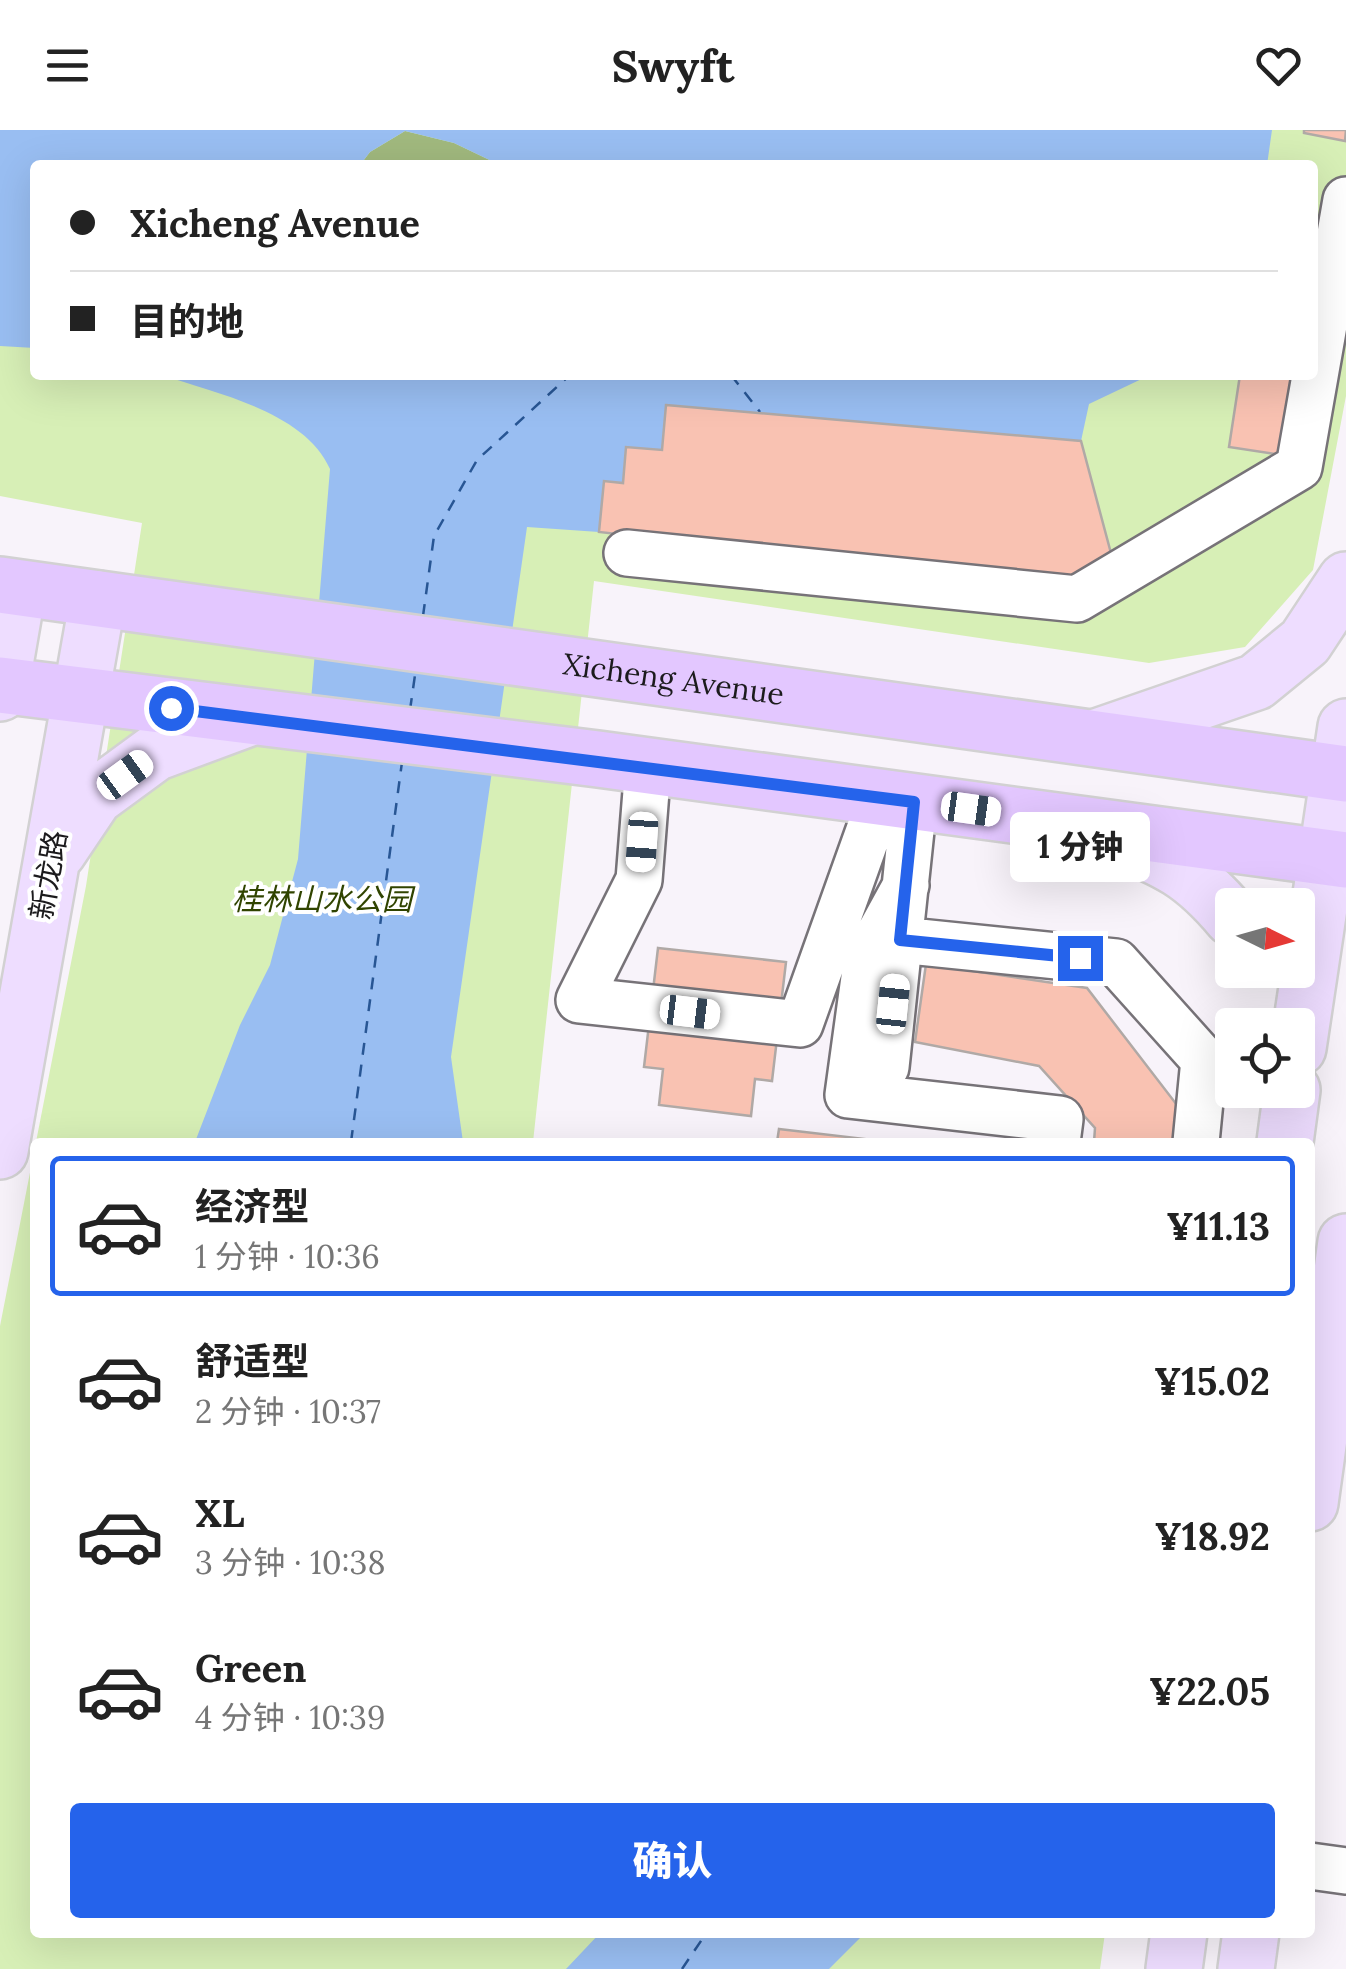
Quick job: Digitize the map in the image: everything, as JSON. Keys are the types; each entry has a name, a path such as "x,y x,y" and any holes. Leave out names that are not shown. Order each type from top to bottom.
{"highway":[{"name":"Xicheng Avenue","path":"9,587 1094,738 1344,758"},
{"path":"1,685 225,716 623,762 1335,858"}],"main road":[{"path":"1094,738 1256,682 1305,642 1346,580"},
{"path":"0,693 9,587"},
{"name":"新龙路","path":"0,1152 98,599"},
{"path":"51,863 94,797 155,753 225,716"},
{"path":"1307,1008 1335,858 1344,758"},
{"path":"1076,824 1176,864 1215,896"},
{"path":"1315,1467 1346,1242"},
{"path":"1174,1969 1178,1938"},
{"path":"1246,1969 1250,1938"}],"street":[{"path":"1318,363 1346,200"},
{"path":"627,554 1076,599 1300,468 1315,380"},
{"path":"623,762 640,880 579,1000 800,1024 898,799"},
{"path":"886,1067 906,886 898,799"},
{"path":"906,886 867,956 848,1095 911,1122 1060,1119 1058,1138"},
{"path":"900,940 1116,962 1204,1060 1196,1138"},
{"path":"1315,1867 1346,1871"}],"green space":[{"name":"桂林山水公园","path":"0,130 1346,130 1346,396 1313,570 1245,647 1149,663 594,581 533,1138 37,1138 86,886 142,523 0,496"},
{"path":"405,131 454,143 490,160 364,160"},
{"path":"30,1173 30,1938 1104,1938 1100,1969 0,1969 0,1326"}],"water":[{"path":"0,130 1272,130 1268,160 490,160 454,143 405,131 364,160 30,160 30,348 0,346"},
{"path":"177,380 1139,380 1089,404 1081,441 666,405 662,450 623,483 604,482 599,532 527,527 451,1057 462,1138 197,1138 240,1025 270,965 298,859 330,469 318,449 301,433 281,419"},
{"path":"594,1938 860,1938 829,1969 566,1969"}],"building":[{"path":"1346,130 1345,141 1304,133"},
{"path":"1239,380 1293,380 1282,455 1229,447"},
{"path":"666,405 1081,441 1112,557 1055,583 599,532 604,481 623,483 626,447 662,450"},
{"path":"658,948 786,962 772,1081 755,1079 751,1116 659,1105 663,1069 644,1067"},
{"path":"926,964 1087,988 1177,1105 1173,1138 1094,1138 1095,1128 1039,1066 915,1042"},
{"path":"779,1129 856,1138 778,1138"}],"ferry route":[{"path":"423,616 434,536 477,460 565,380"},
{"path":"735,380 760,412"},
{"path":"410,710 416,668"},
{"path":"352,1138 402,762"},
{"path":"682,1969 703,1938"}],"route":[{"path":"171,708 914,802 900,940 1080,958"}]}
